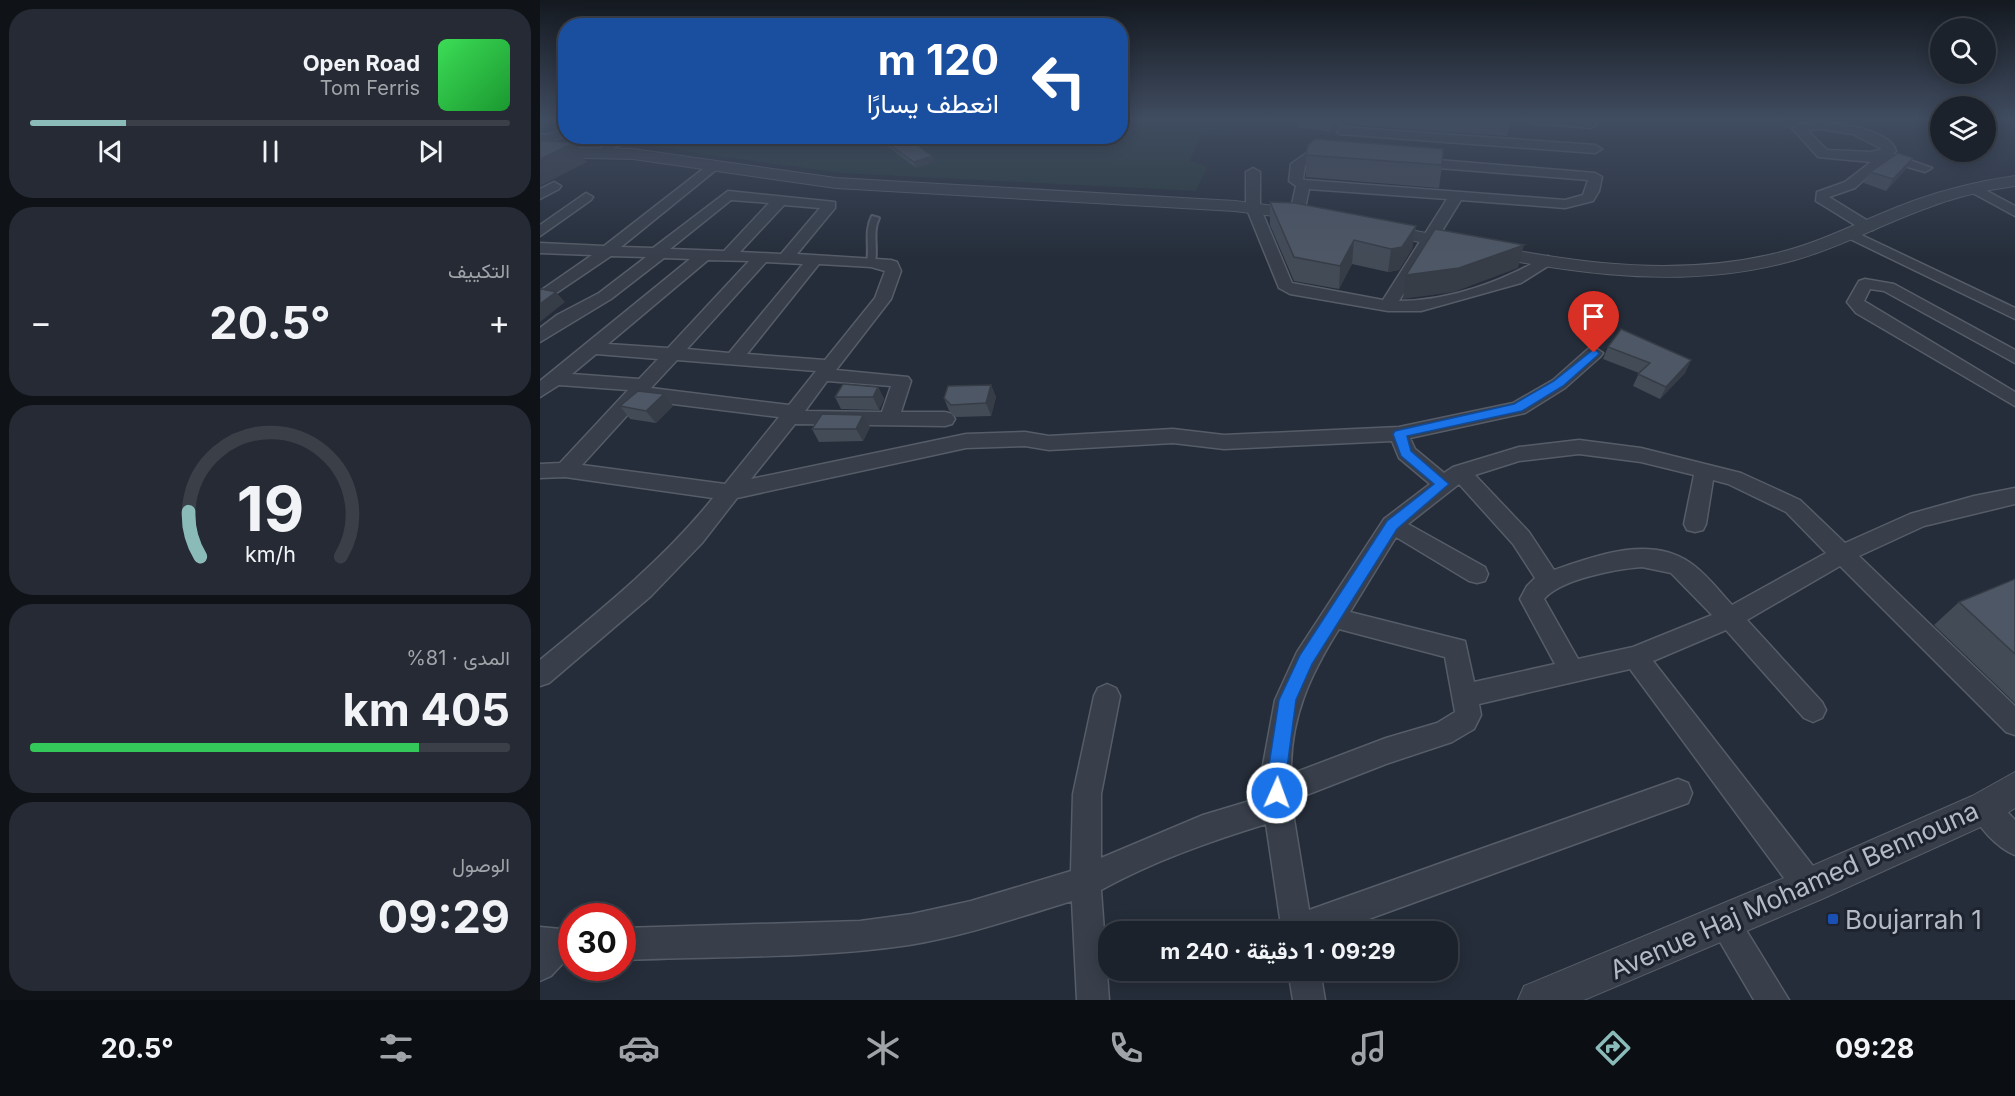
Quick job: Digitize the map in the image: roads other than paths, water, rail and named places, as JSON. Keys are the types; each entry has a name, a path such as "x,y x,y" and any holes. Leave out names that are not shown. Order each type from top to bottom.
{"street":[{"path":"540,299 607,251 712,166 854,184 1253,207 1317,218"},
{"path":"1297,166 1296,181 1303,184 1458,194 1550,203 1584,202 1592,196 1595,177 1461,166"},
{"path":"1868,227 1821,198 1822,195 1850,186 1870,166"},
{"path":"1919,166 1925,168"},
{"path":"1253,172 1253,207 1285,285 1290,288 1388,306 1420,306 1515,280 1548,261"},
{"path":"1360,225 1548,261 1639,271 1730,269 1802,253 1933,200 1974,188 2015,181"},
{"path":"1297,213 1303,184"},
{"path":"540,195 554,186"},
{"path":"1974,188 2015,212"},
{"path":"1388,306 1428,238 1458,194"},
{"path":"540,337 563,319 605,296 728,195 830,205 786,258"},
{"path":"540,232 586,197"},
{"path":"729,255 781,199"},
{"path":"1851,234 2015,314"},
{"path":"540,248 763,256 871,262 892,266 883,299 694,537 643,589 540,675"},
{"path":"544,387 706,254"},
{"path":"565,470 763,256"},
{"path":"734,358 815,259"},
{"path":"2015,357 1888,287 1864,284 1857,294 1855,302 1862,309 2015,400"},
{"path":"594,348 734,358 902,381 889,419"},
{"path":"540,471 565,470 728,492 966,441 1025,439 1049,443 1173,436 1224,442 1400,434 1518,408 1558,384 1594,353"},
{"path":"544,387 640,389 792,415 945,419"},
{"path":"1400,434 1406,453 1451,478 1521,538 1550,582"},
{"path":"1296,921 1277,800 1278,765 1288,700 1306,660 1331,617 1392,525 1451,478 1519,454 1579,447 1641,455 1734,478 1793,506 2015,723"},
{"path":"1695,524 1705,469"},
{"path":"1466,695 1635,657 1730,618 1843,554 1918,520 1974,504 2015,496"},
{"path":"1392,525 1478,574"},
{"path":"1572,671 1532,599 1538,588 1615,561 1640,559 1663,562 1680,567 1730,618 1813,710"},
{"path":"636,943 881,933 971,916 1086,882 1126,860 1277,800 1386,750 1443,733 1467,718 1466,695 1456,649 1331,617"},
{"path":"1635,657 1809,886"},
{"path":"1092,1000 1086,882 1086,794 1107,696"},
{"name":"Avenue Haj Mohamed Bennouna","path":"1538,1000 1809,886 1984,808 2015,789"},
{"path":"1322,921 1678,793"},
{"path":"1984,808 2015,842"},
{"path":"1724,923 1773,1000"},
{"path":"1306,981 1310,1000"}],"lane":[{"path":"871,262 873,252 869,230 875,218"}],"place":[{"name":"Boujarrah 1","path":"1833,919"}]}
